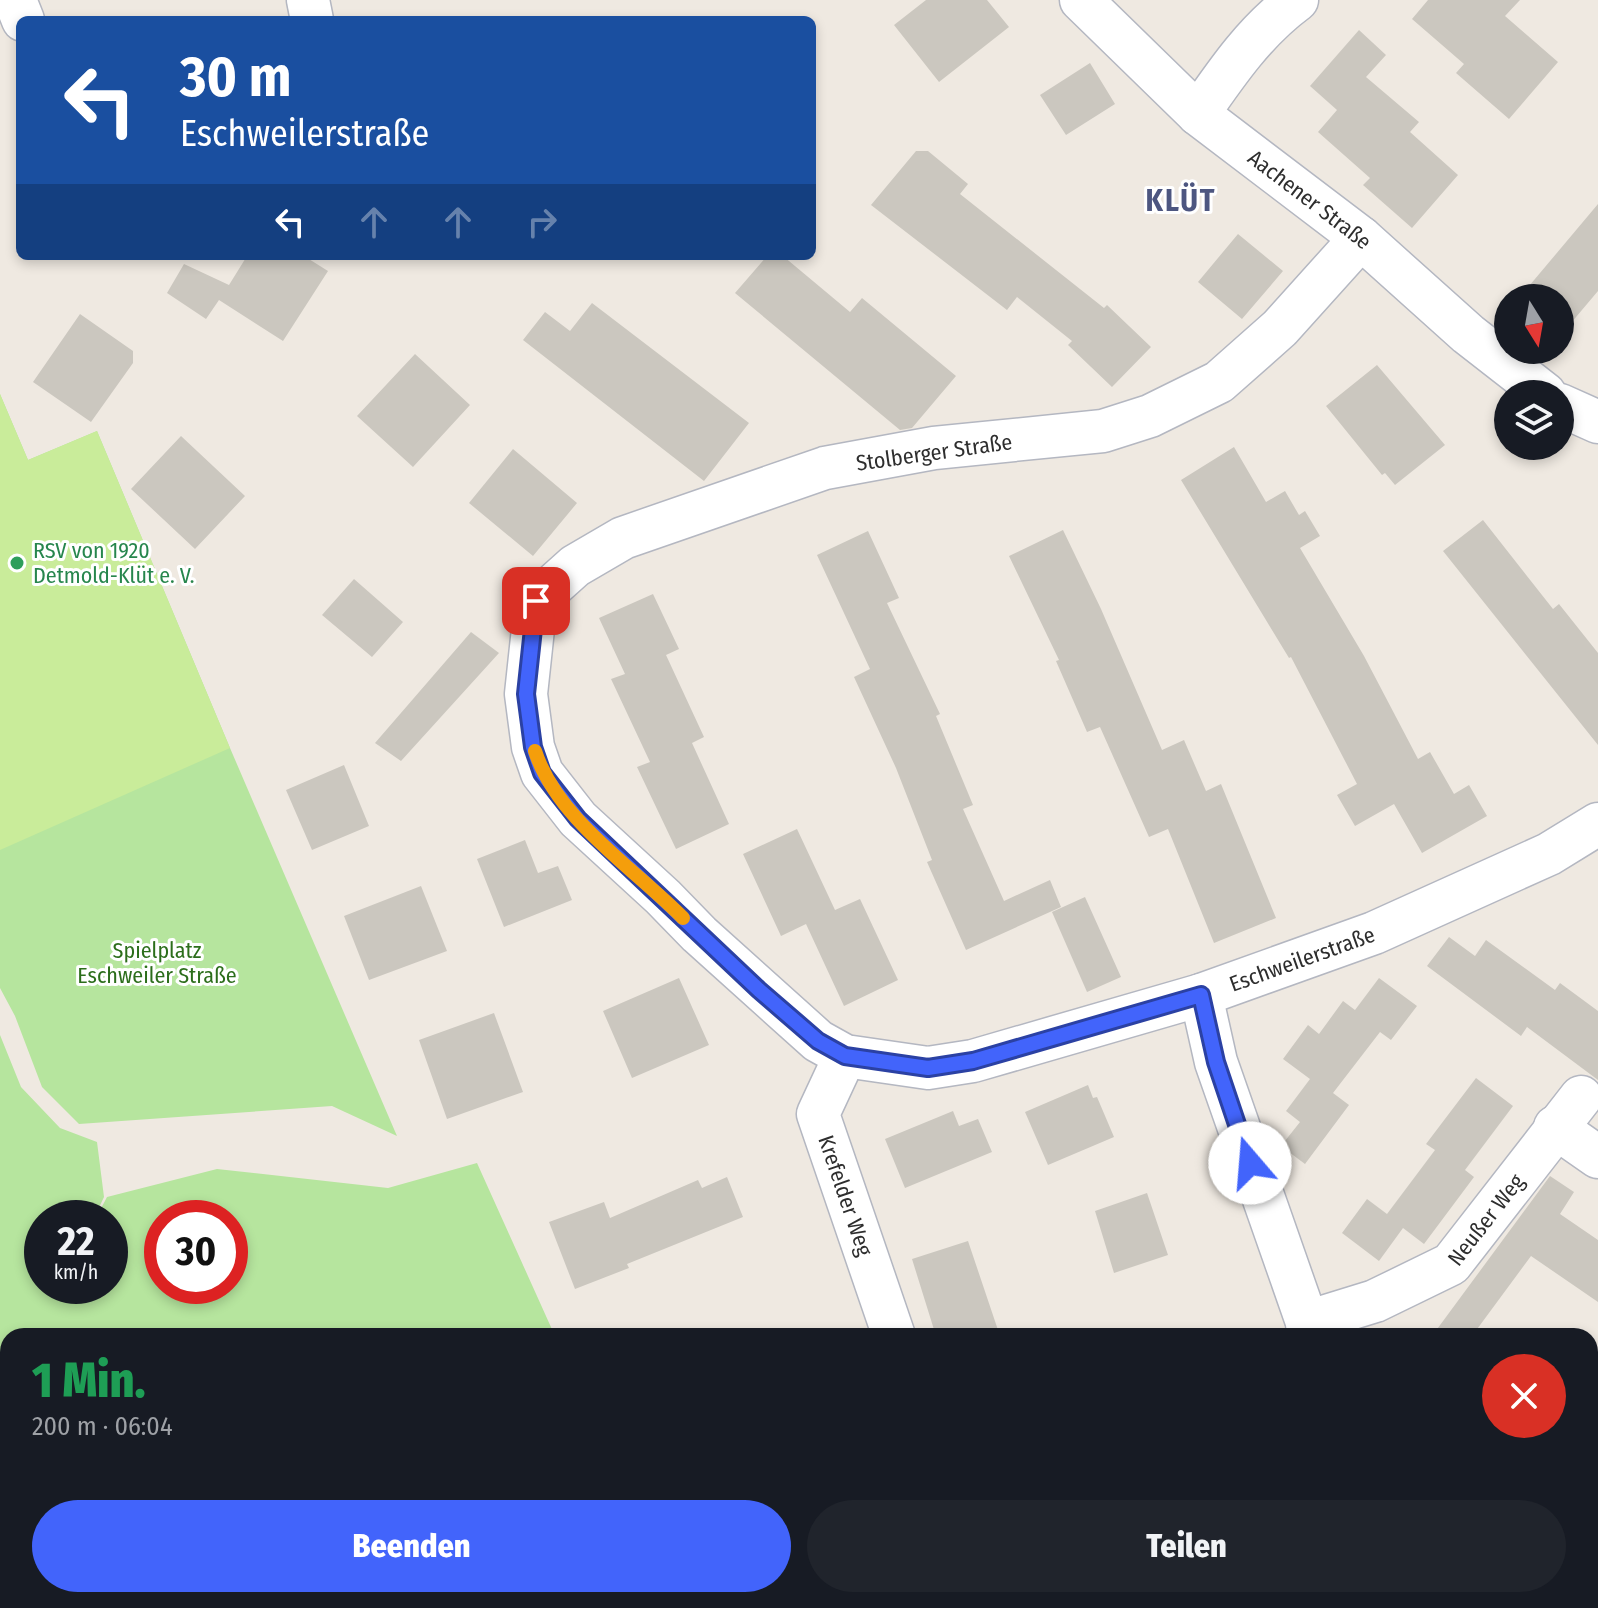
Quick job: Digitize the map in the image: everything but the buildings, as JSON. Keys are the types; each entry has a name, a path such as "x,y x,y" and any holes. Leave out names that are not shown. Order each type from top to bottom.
{"street":[{"name":"Aachener Straße","path":"1081,0 1198,114 1361,238 1468,334 1527,380"},
{"path":"1198,114 1238,56 1277,15 1297,0"},
{"name":"Stolberger Straße","path":"527,668 536,601 575,566 623,538 825,468 934,448 1103,431 1150,416 1219,382 1280,328 1361,238"},
{"path":"1574,411 1598,422"},
{"name":"Eschweilerstraße","path":"527,668 526,694 533,747 542,773 578,819 759,990 818,1041 845,1056 928,1068 973,1061 1201,995 1374,933 1549,854 1598,824"},
{"path":"1201,995 1216,1062 1308,1328"},
{"name":"Krefelder Weg","path":"845,1056 818,1114 891,1328"},
{"name":"Neußer Weg","path":"1310,1328 1451,1264 1568,1112 1598,1157"}],"green space":[{"name":"Spielplatz Eschweiler Straße","path":"0,394 28,460 97,431 397,1136 332,1106 79,1124 42,1087 15,1016 0,988"},
{"path":"0,394 28,460 97,431 230,748 0,850"},
{"path":"0,1035 21,1087 60,1128 97,1142 104,1197 103,1200 24,1200 24,1304 128,1304 128,1200 105,1200 107,1197 217,1169 388,1188 477,1163 551,1328 0,1328"}],"slow traffic":[{"path":"535,751 542,773 578,819 683,918"}],"place":[{"name":"RSV von 1920 Detmold-Klüt e. V.","path":"17,563"}],"district":[{"name":"KLÜT","path":"1181,201"}],"route":[{"path":"536,601 526,694 533,747 542,773 578,819 759,990 818,1041 845,1056 928,1068 973,1061 1201,995 1216,1062 1250,1163"}]}
